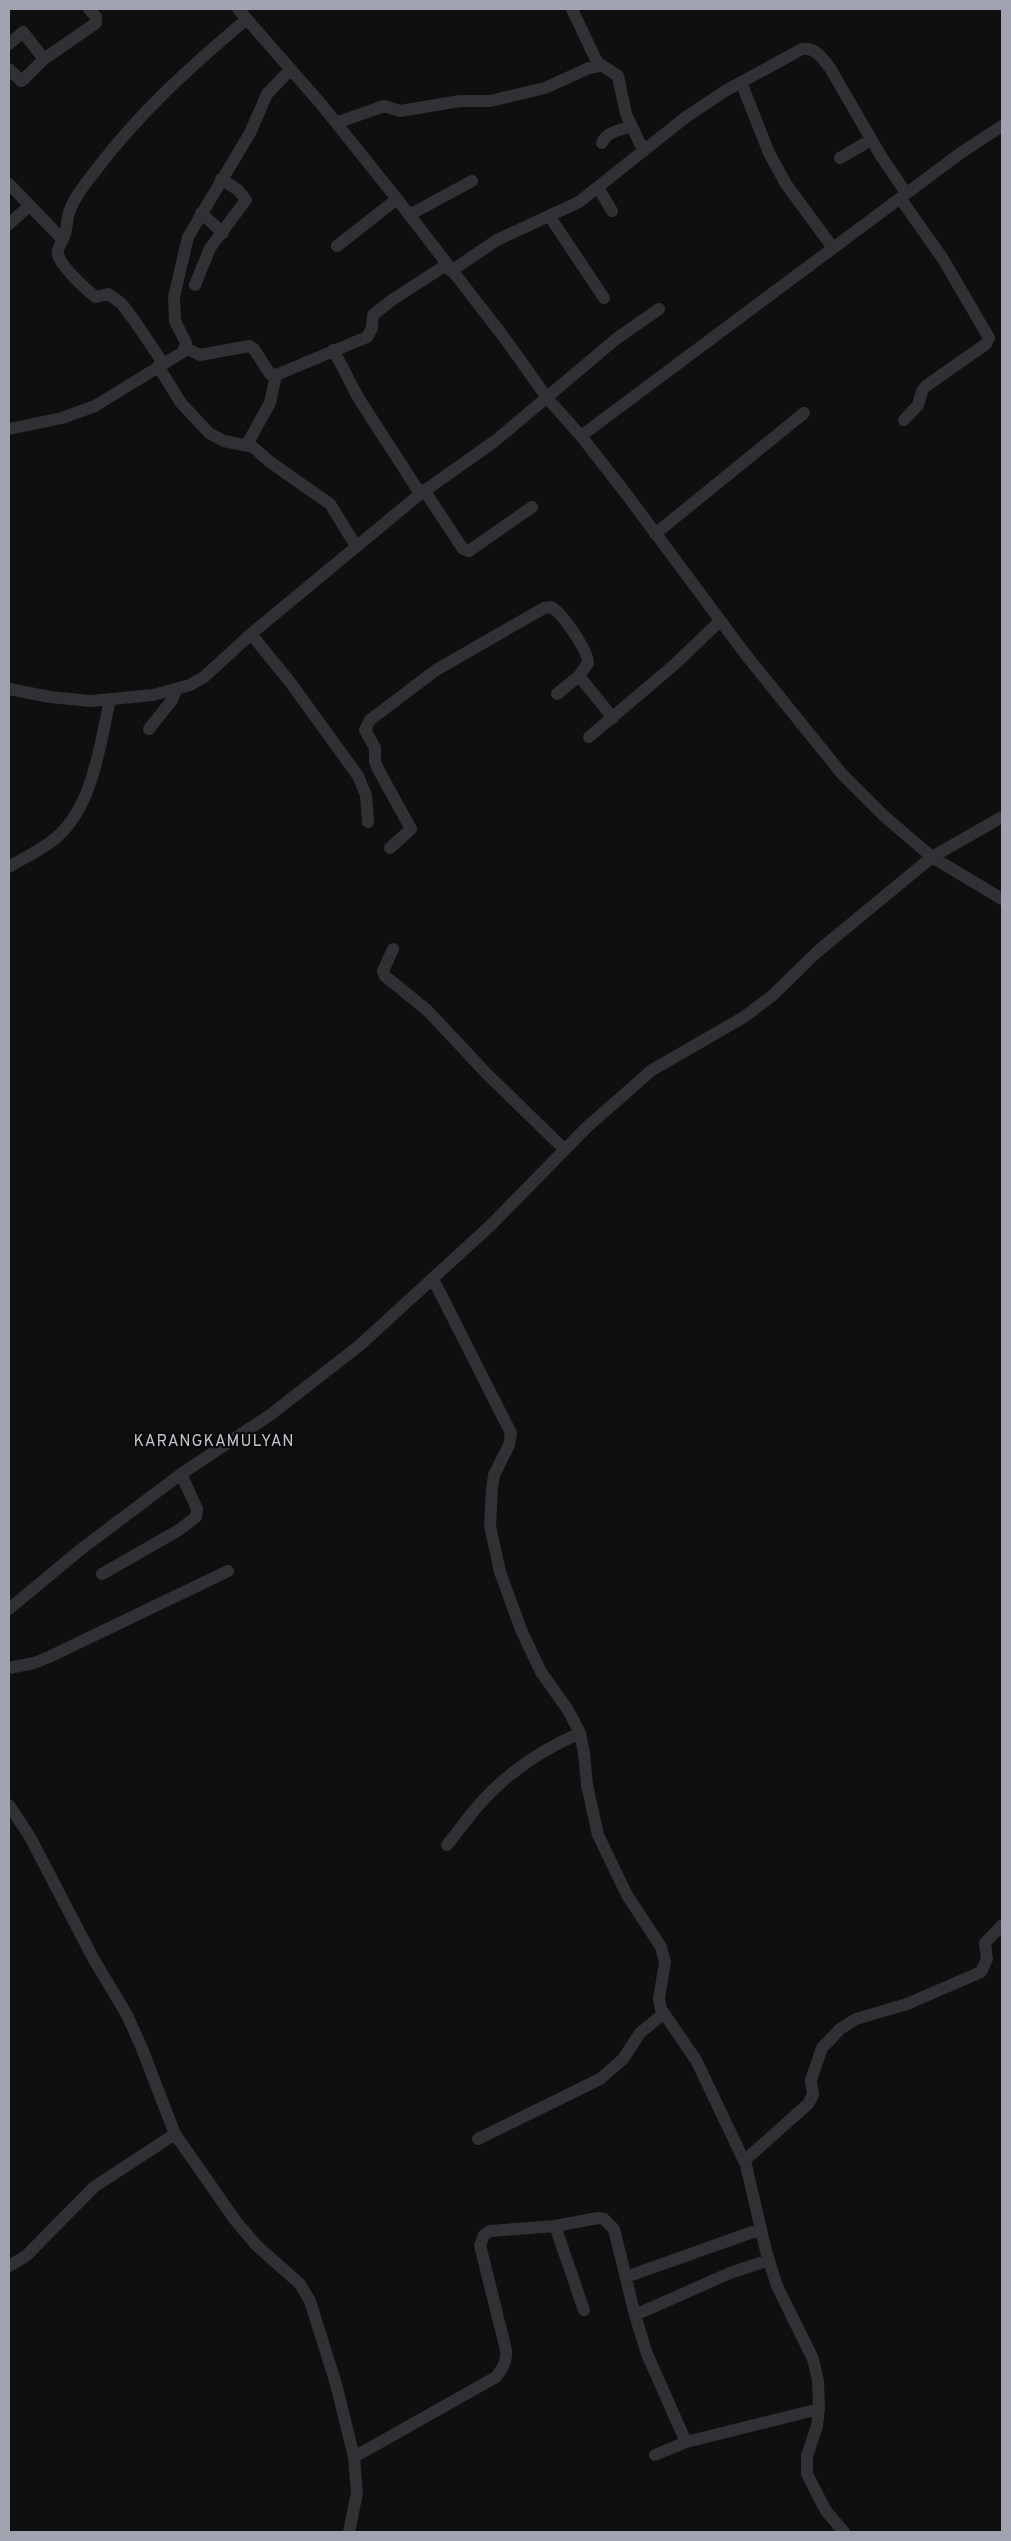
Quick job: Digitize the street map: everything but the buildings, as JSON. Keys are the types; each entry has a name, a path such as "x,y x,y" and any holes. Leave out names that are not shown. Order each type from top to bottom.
{"street":[{"path":"9,69 21,81 44,59 96,23 96,17 89,9"},
{"path":"572,9 600,66 618,76 631,126 643,150"},
{"path":"356,546 330,504 270,462 253,447 224,441 209,434 180,403 160,365 121,303 108,294 96,297 90,293 61,261 57,253 63,240 69,212 79,193 108,154 177,80 245,13 397,199 504,336 548,399 581,436 720,621 792,714 842,774 884,816 932,857 1002,899"},
{"path":"9,44 23,32 44,59"},
{"path":"291,68 267,94 250,133 188,237 174,296 175,321 186,348 200,355 249,346 254,349 270,374 276,375 367,337 372,328 374,316 392,300 497,240 579,202 598,189 643,150 686,117 741,82 802,49 812,50 821,56 830,68 903,196 943,259 989,338 986,344 926,386 922,391 918,405 904,420"},
{"path":"336,123 384,106 400,111 460,101 490,101 545,88 589,68 600,66"},
{"path":"741,82 769,153 786,184 833,248"},
{"path":"602,142 605,136 610,133 631,126"},
{"path":"581,436 962,152 1002,126"},
{"path":"840,158 871,140"},
{"path":"196,285 204,260 246,200 238,190 221,179"},
{"path":"409,215 472,180"},
{"path":"9,184 63,240"},
{"path":"598,189 612,211"},
{"path":"336,246 397,199"},
{"path":"9,224 29,206"},
{"path":"201,213 222,233"},
{"path":"550,217 604,298"},
{"path":"9,689 50,698 91,701 110,700 176,690 204,676 251,634 422,492 495,441 548,399 622,335 659,309"},
{"path":"9,428 62,418 87,410 186,348"},
{"path":"333,350 346,370 364,408 463,549 469,551 532,507"},
{"path":"246,446 270,404 276,375"},
{"path":"655,534 804,413"},
{"path":"390,848 411,829 376,762 375,748 365,730 370,720 436,670 544,608 550,607 561,614 586,655 588,663 579,676 556,694"},
{"path":"589,737 613,718 720,621"},
{"path":"251,634 290,682 358,776 366,795 368,822"},
{"path":"579,676 613,718"},
{"path":"149,729 164,712 176,690"},
{"path":"9,867 51,842 71,821 93,774 110,700"},
{"path":"9,1609 80,1550 181,1474 270,1415 360,1345 433,1279 618,1098 652,1070 744,1017 773,995 817,952 932,857 1002,817"},
{"path":"393,949 383,971 385,976 428,1011 486,1073 565,1150"},
{"path":"433,1279 511,1433 509,1445 494,1475 491,1531 500,1572 522,1632 541,1672 568,1710 580,1732 587,1785 598,1836 627,1895 662,1947 664,1955 659,1999 664,2013 696,2060 744,2161 777,2286 813,2359 820,2392 817,2426 807,2456 807,2474 826,2511 844,2532"},
{"path":"102,1574 179,1530 196,1516 197,1508 181,1474"},
{"path":"9,1668 34,1663 49,1657 228,1571"},
{"path":"447,1845 488,1795 511,1775 534,1757 580,1732"},
{"path":"9,1805 30,1838 93,1958 127,2014 175,2134 235,2220 256,2245 294,2278 305,2291 323,2338 354,2457 357,2493 349,2532"},
{"path":"744,2161 808,2104 813,2095 811,2080 822,2048 840,2029 856,2019 907,2004 981,1972 986,1960 985,1942 1002,1925"},
{"path":"478,2138 600,2078 623,2059 640,2033 664,2013"},
{"path":"9,2266 26,2256 94,2188 175,2134"},
{"path":"354,2457 496,2377 507,2360 480,2245 481,2240 490,2231 555,2226 598,2218 610,2223 614,2229 635,2315 647,2354 686,2442"},
{"path":"555,2226 584,2310"},
{"path":"626,2277 761,2230"},
{"path":"635,2315 730,2273 769,2260"},
{"path":"655,2455 686,2442 820,2408"}],"district":[{"name":"KARANGKAMULYAN","path":"214,1440"}]}
